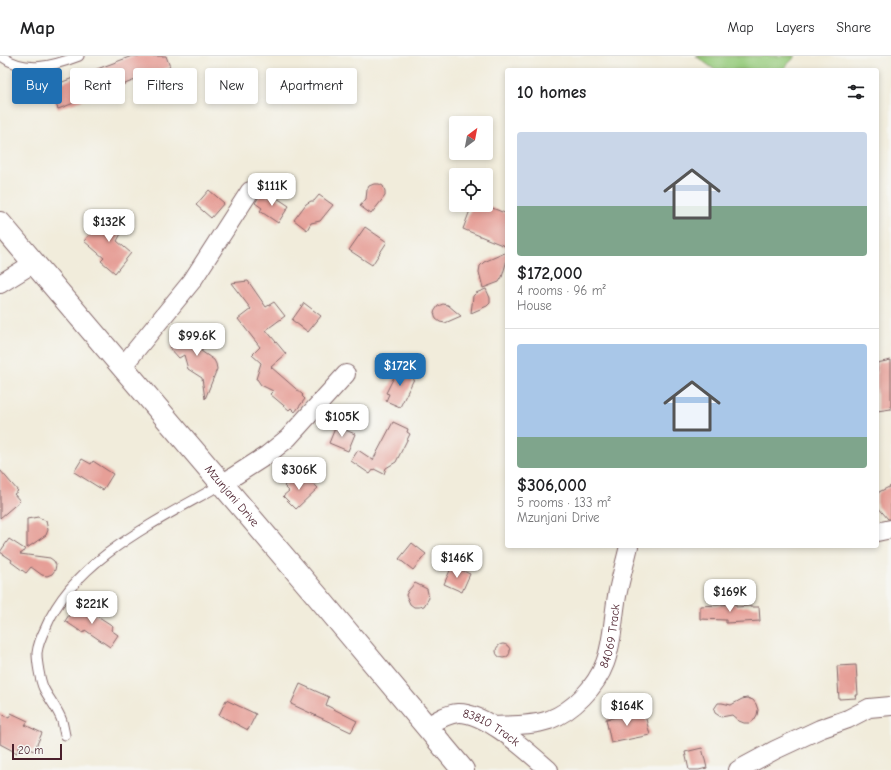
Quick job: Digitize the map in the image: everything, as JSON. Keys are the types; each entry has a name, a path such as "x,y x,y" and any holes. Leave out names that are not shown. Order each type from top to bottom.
{"main road":[{"name":"Mzunjani Drive","path":"0,223 319,598 463,770"}],"street":[{"path":"122,367 192,281 250,191"},
{"path":"0,284 34,263"},
{"path":"222,484 267,455 288,438 346,374"},
{"path":"879,532 891,529"},
{"name":"84069 Track","path":"494,726 533,723 548,720 572,707 583,697 596,680 605,663 617,595 629,548"},
{"path":"738,770 775,750 820,729 848,719 869,708 891,706"},
{"name":"83810 Track","path":"426,727 444,717 456,713 467,713 476,716 494,726 532,755 548,770"}],"lane":[{"path":"1,56 6,60 20,65 36,68 57,64 79,56"},
{"path":"65,735 61,720 43,687 37,653 41,637 51,615 82,574 103,556 145,528 222,484"}],"green space":[{"path":"696,56 796,56 784,68 712,68"}],"building":[{"path":"132,56 166,56 170,67 133,68 133,81 125,84 125,68 100,68"},
{"path":"70,79 70,104 71,104 58,109 56,104 62,104 62,82"},
{"path":"374,184 383,186 385,196 371,214 360,206 366,199 369,186"},
{"path":"209,190 224,203 211,218 196,205"},
{"path":"262,192 269,197 271,194 289,206 278,223 260,211 262,208 255,203"},
{"path":"319,195 333,205 320,221 311,223 307,230 294,220 306,204 314,201"},
{"path":"493,208 505,213 505,246 463,229 469,212 493,212"},
{"path":"109,217 118,218 122,221 124,225 123,230 117,241 131,253 115,273 101,261 104,258 84,241 100,223"},
{"path":"365,227 387,242 372,265 349,250"},
{"path":"505,253 505,267 499,282 483,288 479,272 480,266 484,262"},
{"path":"248,281 266,307 274,302 285,316 266,330 286,354 271,367 303,395 302,396 305,399 295,412 291,408 289,410 270,394 273,391 261,385 256,379 261,363 252,355 260,347 238,319 251,309 231,283"},
{"path":"486,289 490,298 490,303 487,306 471,313 473,296 476,293"},
{"path":"304,303 321,316 308,332 292,320"},
{"path":"443,304 448,305 461,316 445,323 440,322 436,319 434,312 438,306"},
{"path":"202,328 210,340 204,344 206,347 201,351 214,360 217,369 205,399 202,378 188,369 184,355 179,358 170,348 194,331 195,333"},
{"path":"891,360 891,409 879,411 879,363"},
{"path":"399,367 416,375 400,407 386,401 389,394 386,393"},
{"path":"393,422 408,429 407,432 410,434 396,462 386,468 384,474 374,469 370,474 351,461 358,450 373,460"},
{"path":"336,426 355,434 348,451 329,443"},
{"path":"82,459 91,464 93,461 113,474 103,490 74,472"},
{"path":"0,470 18,491 14,494 20,501 0,518"},
{"path":"304,474 318,488 296,509 283,496 289,491 284,486 294,476 298,480"},
{"path":"891,486 891,519 888,519 879,508 879,492"},
{"path":"38,517 46,521 48,530 46,535 27,548 27,519"},
{"path":"9,539 26,550 20,554 50,558 56,565 55,570 52,574 47,576 42,575 31,567 26,573 11,562 12,560 0,552"},
{"path":"412,543 426,554 413,570 399,559"},
{"path":"452,566 470,574 462,592 444,584"},
{"path":"415,583 427,589 429,598 424,606 414,607 410,604 406,595"},
{"path":"77,603 113,626 111,630 118,635 110,647 85,630 83,633 65,621"},
{"path":"736,604 736,607 759,607 760,621 726,623 726,620 700,619 700,606"},
{"path":"503,644 508,646 510,651 508,656 503,658 498,656 496,651 498,646"},
{"path":"856,665 858,695 855,695 856,698 839,699 837,666"},
{"path":"300,684 329,697 326,705 357,721 351,732 291,704"},
{"path":"747,698 753,700 758,710 754,720 750,723 739,721 732,715 721,717 715,713 714,709 718,703 731,705"},
{"path":"226,700 256,714 248,730 219,715"},
{"path":"633,709 635,717 645,715 650,735 611,743 606,719 622,716 621,712"},
{"path":"0,713 9,718 11,713 28,721 25,725 42,733 34,751 20,745 17,753 0,744"},
{"path":"702,748 707,768 689,770 685,752"}]}
